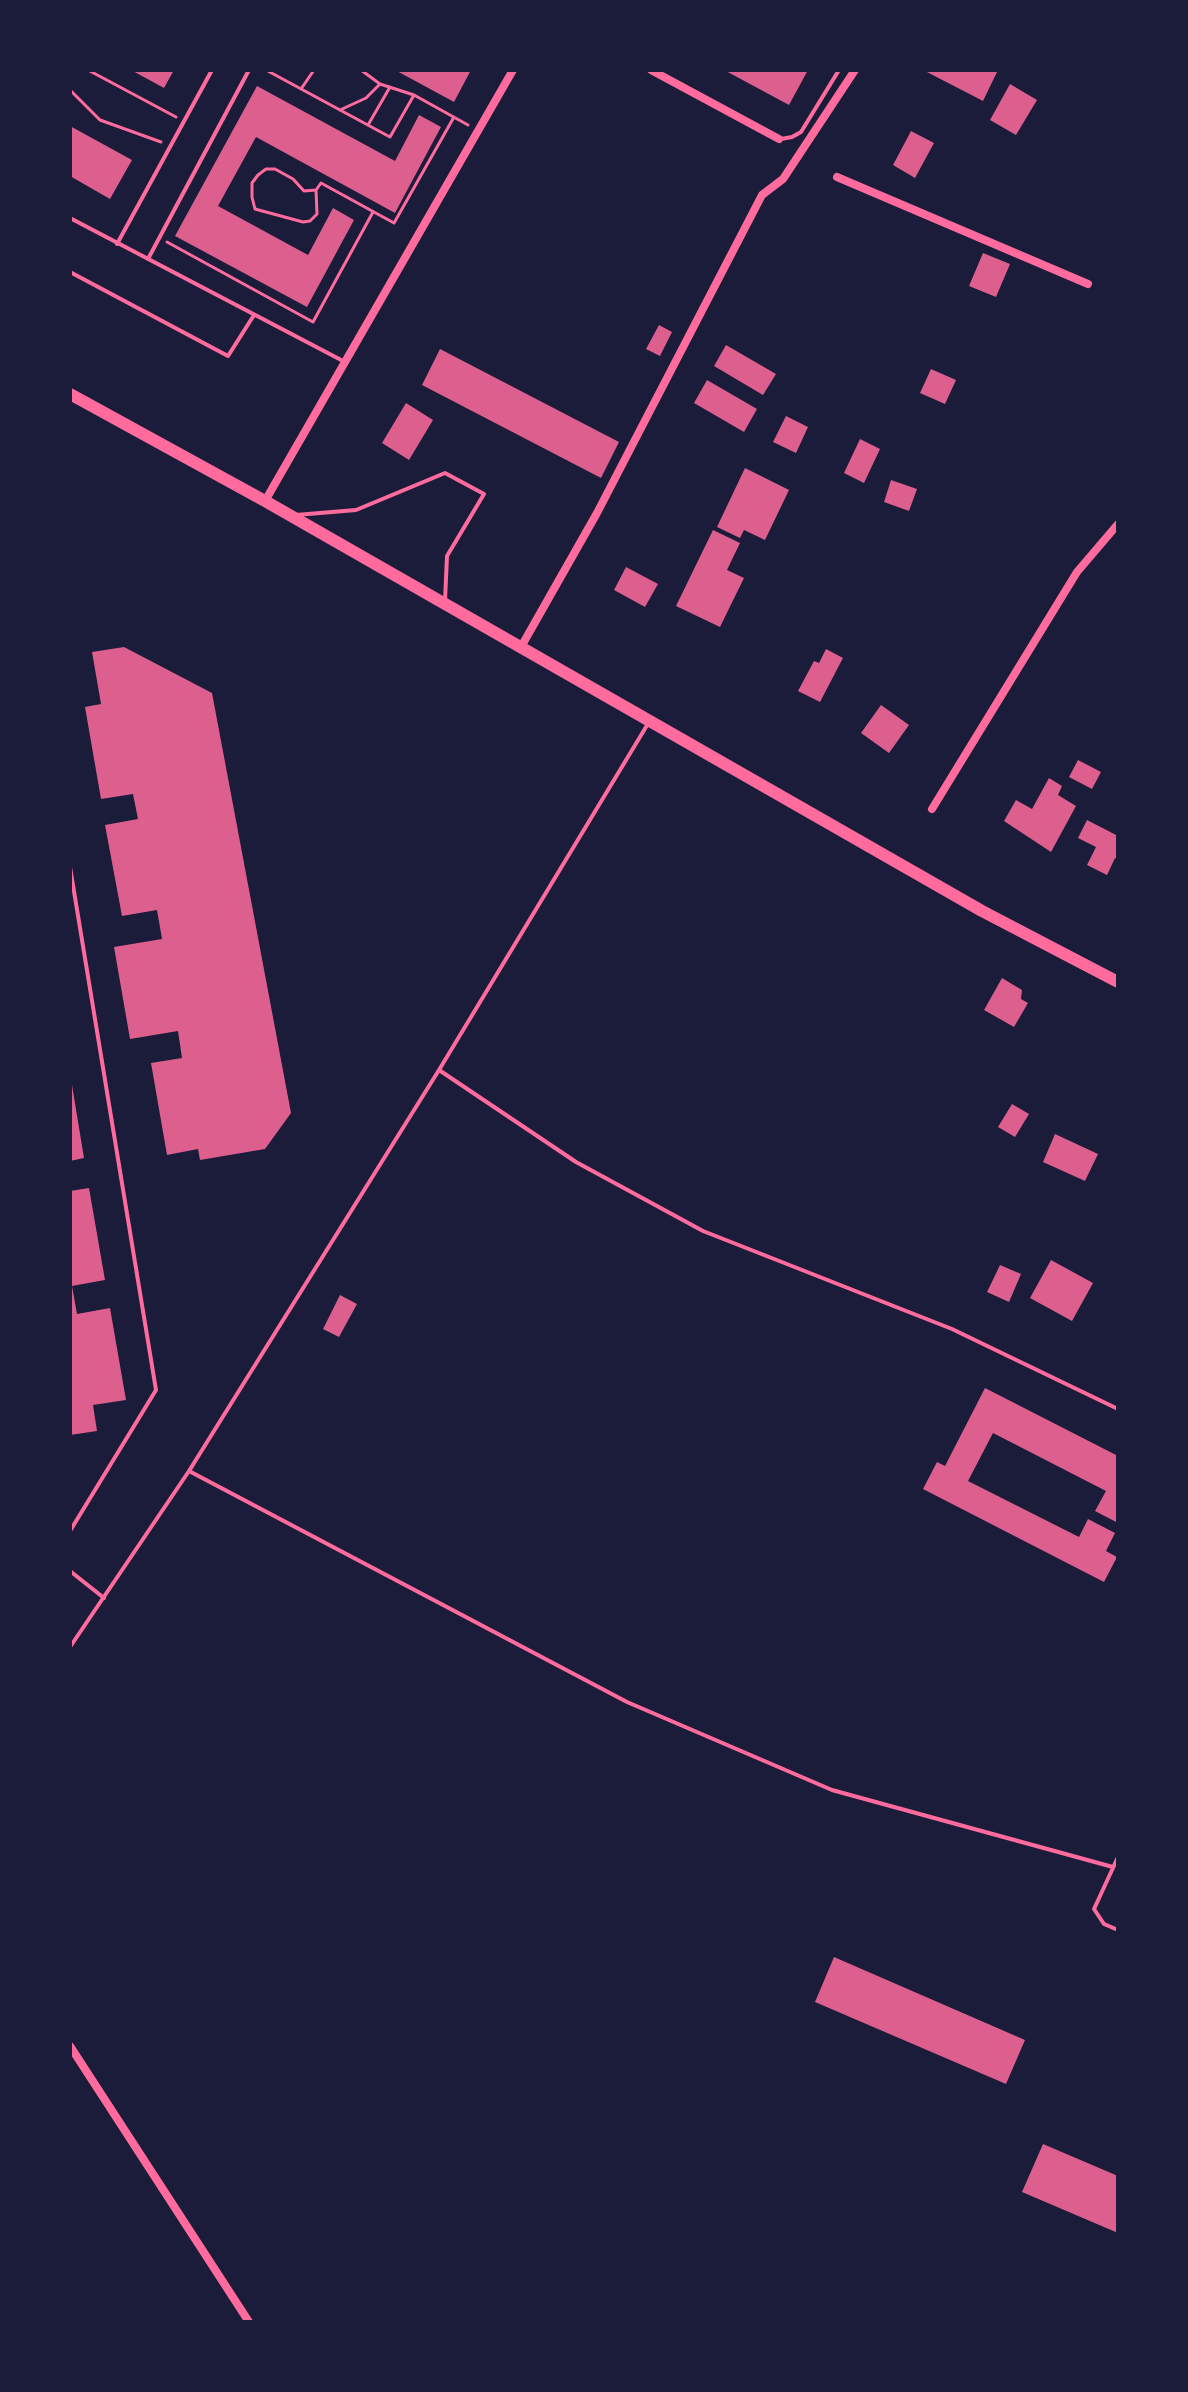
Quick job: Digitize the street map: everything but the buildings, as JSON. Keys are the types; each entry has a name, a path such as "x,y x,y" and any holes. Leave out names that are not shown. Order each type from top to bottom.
{"main road":[{"path":"70,394 265,501 982,911 1118,982"}],"street":[{"path":"265,501 513,70"},
{"path":"651,70 779,139"},
{"path":"521,647 597,513 762,195 783,179 855,70"},
{"path":"837,177 1088,284"},
{"path":"932,809 1077,572 1118,524"},
{"path":"70,2046 249,2322"}],"lane":[{"path":"117,244 212,70"},
{"path":"148,259 249,70"},
{"path":"779,139 801,132 839,70"},
{"path":"70,218 345,362"},
{"path":"70,272 228,356 254,315"},
{"path":"288,516 356,510 445,473 484,494 447,556 445,604"},
{"path":"70,1647 189,1471 439,1070 650,720"},
{"path":"70,867 156,1390 70,1531"},
{"path":"439,1070 576,1162 703,1231 952,1329 1118,1409"},
{"path":"189,1471 627,1702 818,1784 1113,1867"},
{"path":"70,1571 104,1598"},
{"path":"1118,1857 1094,1909 1104,1924 1118,1930"}],"path":[{"path":"88,70 184,122"},
{"path":"266,70 390,137 414,95"},
{"path":"301,89 314,70"},
{"path":"361,70 380,84 414,95 478,131"},
{"path":"340,110 366,98 380,84"},
{"path":"368,125 390,87"},
{"path":"70,90 100,120 157,139 169,148"},
{"path":"316,190 304,191 293,179 275,169 266,169 252,183 255,209 303,222 310,221 317,214 316,190 321,183 394,223 454,117"},
{"path":"160,238 313,322 373,212"}]}
